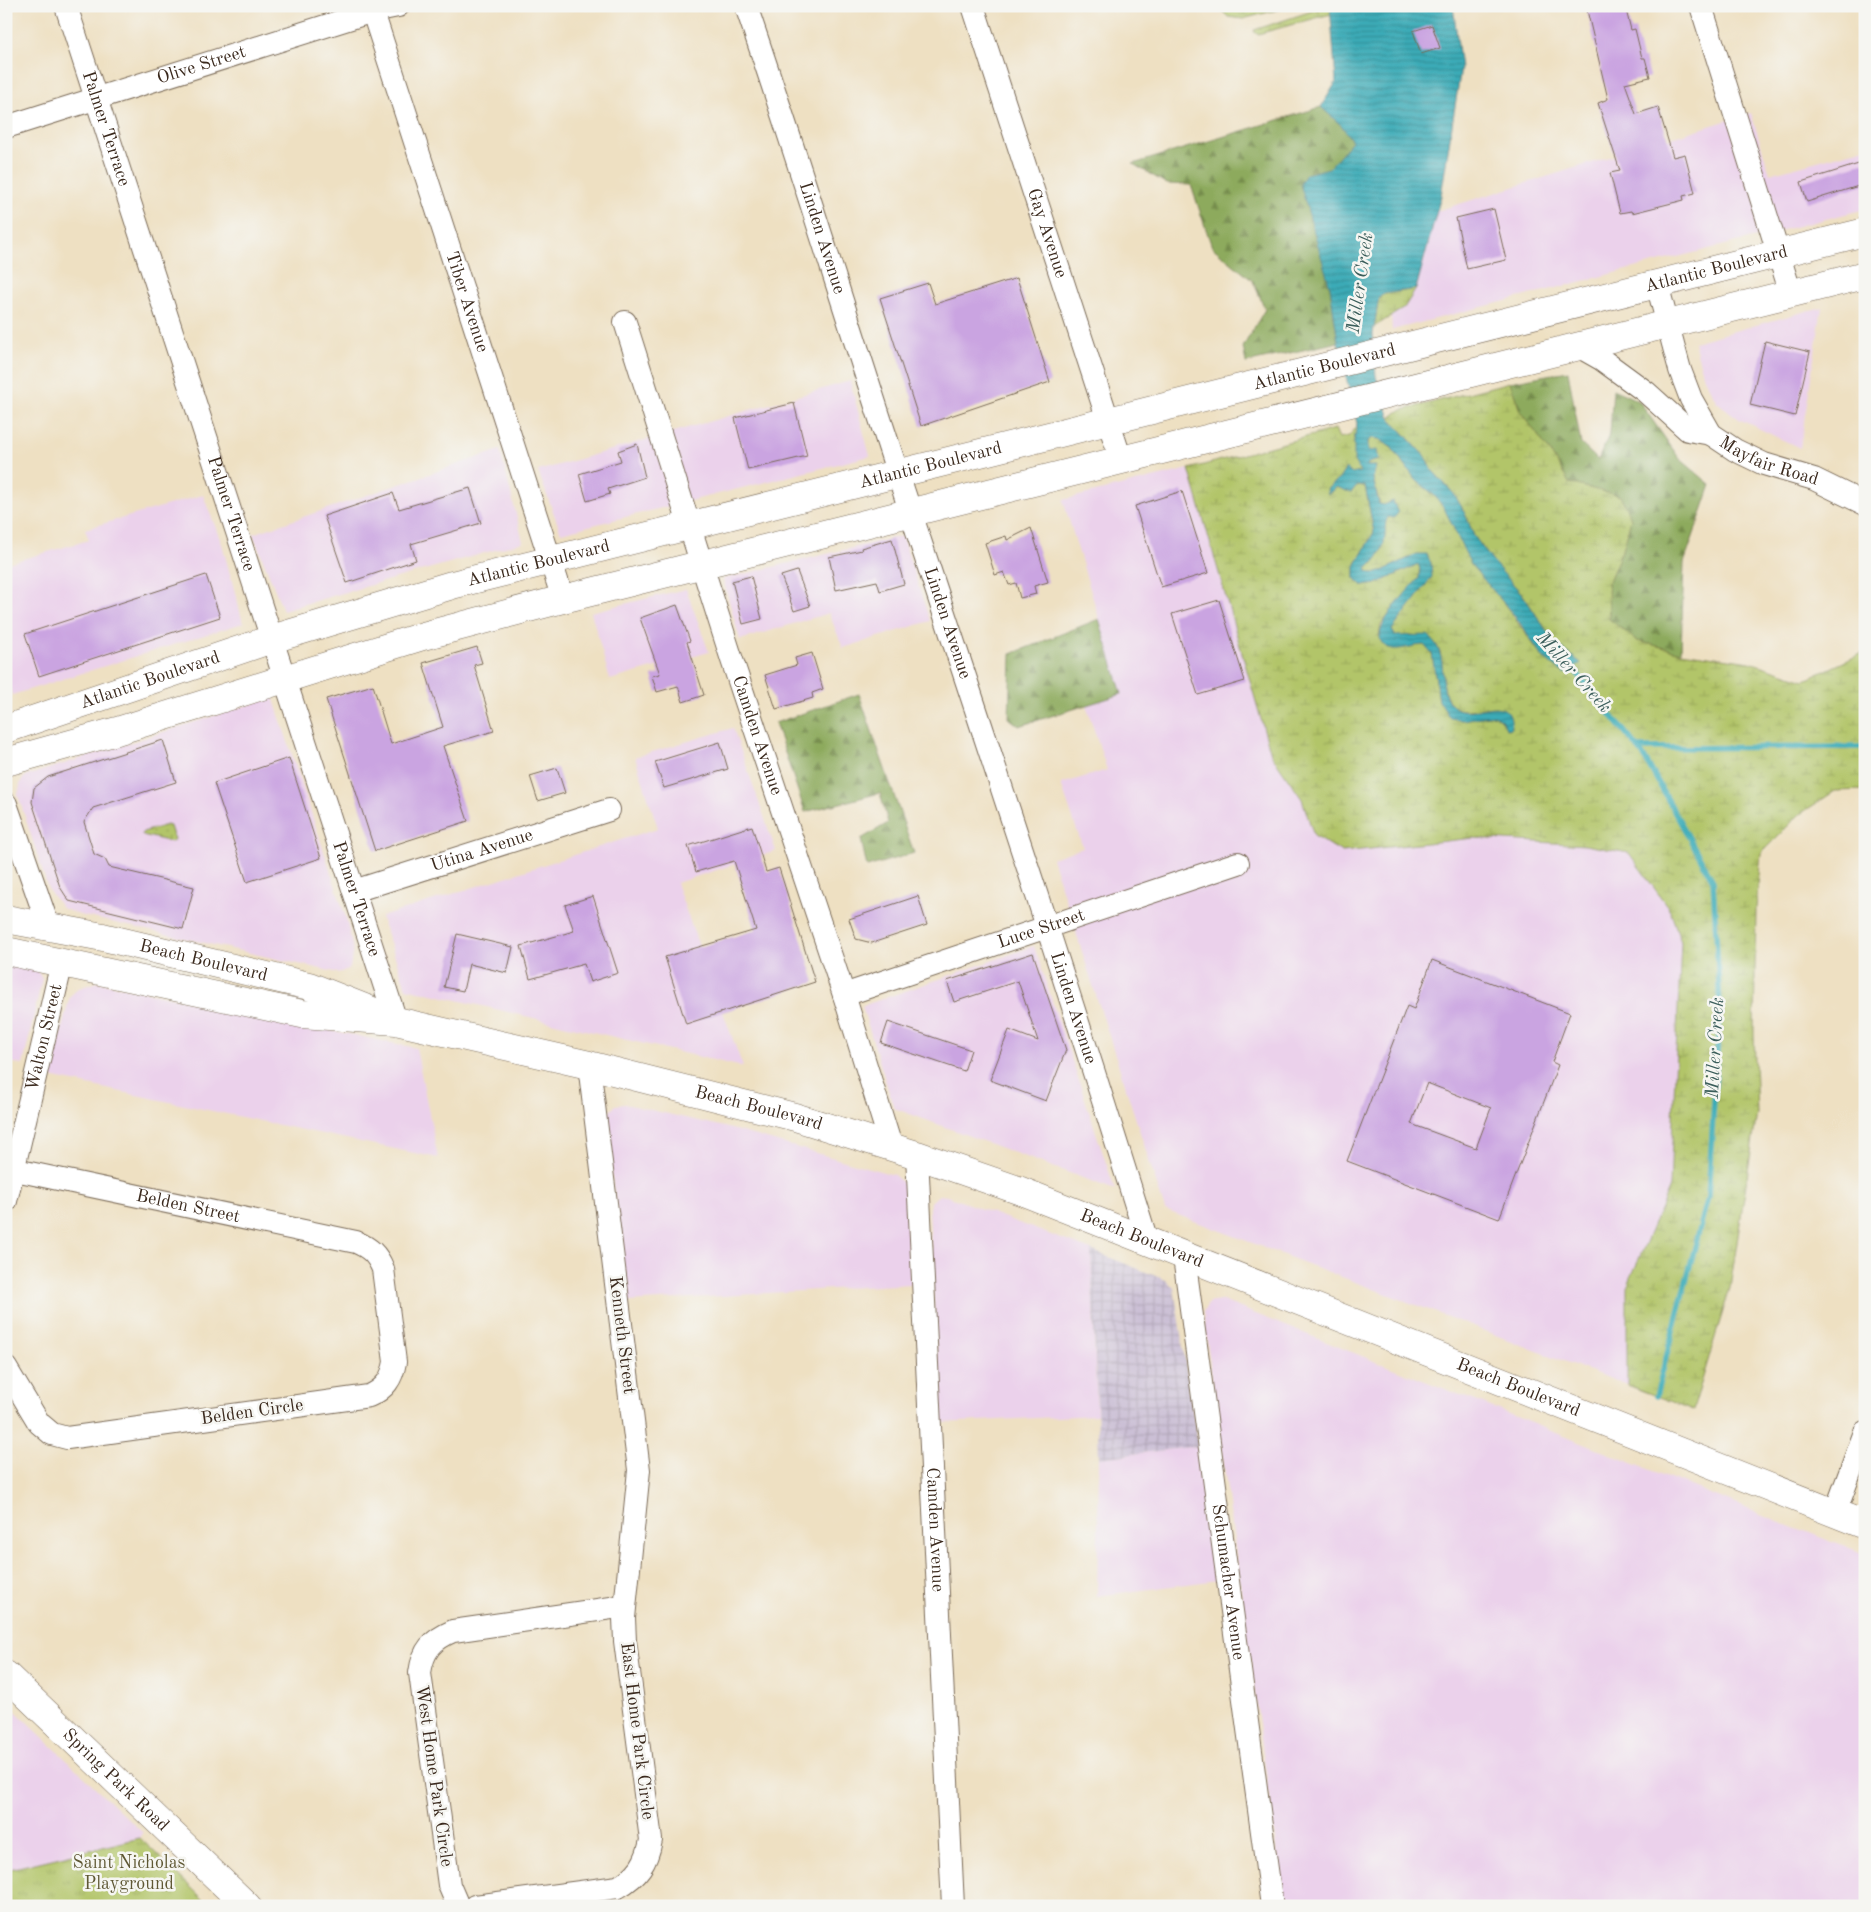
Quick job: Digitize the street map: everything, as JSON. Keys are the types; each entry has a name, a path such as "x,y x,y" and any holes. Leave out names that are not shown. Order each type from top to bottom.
{"main road":[{"name":"Atlantic Boulevard","path":"6,729 272,639 452,584 1865,232"},
{"name":"Atlantic Boulevard","path":"6,762 117,731 423,636 563,598 1865,275"},
{"name":"Beach Boulevard","path":"6,918 48,925 309,986 396,1021"},
{"path":"48,925 62,962"},
{"name":"Beach Boulevard","path":"6,950 302,1014 396,1021 589,1065 747,1104 891,1146 1021,1191 1865,1525"},
{"name":"Spring Park Road","path":"6,1675 247,1906"}],"street":[{"name":"Palmer Terrace","path":"66,6 396,1021"},
{"name":"Olive Street","path":"6,127 372,9 398,6"},
{"name":"Linden Avenue","path":"746,6 799,160 898,473 1048,926 1147,1241"},
{"name":"Gay Avenue","path":"973,6 1121,460"},
{"path":"1701,6 1791,294"},
{"name":"Tiber Avenue","path":"372,9 563,598"},
{"name":"Mayfair Road","path":"1657,284 1667,324 1691,399 1711,434 1735,450 1764,464 1814,479 1865,504"},
{"name":"Camden Avenue","path":"625,322 702,564 844,995 891,1146"},
{"path":"1578,346 1601,359 1646,392 1688,430 1711,434"},
{"path":"6,804 48,925"},
{"name":"Utina Avenue","path":"354,891 609,810"},
{"name":"Luce Street","path":"844,995 1238,863"},
{"name":"Walton Street","path":"6,1201 10,1169 62,962"},
{"name":"Kenneth Street","path":"589,1065 639,1470 625,1606"},
{"name":"Camden Avenue","path":"917,1155 953,1906"},
{"name":"Belden Street","path":"10,1169 356,1242 368,1248"},
{"name":"Belden Circle","path":"6,1368 39,1423 52,1434 67,1438 369,1396 379,1392 387,1385 393,1374 395,1362 383,1269 378,1258 368,1248"},
{"name":"Schumacher Avenue","path":"1184,1257 1272,1906"},
{"path":"1835,1513 1865,1432"},
{"name":"West Home Park Circle","path":"458,1906 449,1885 420,1673 422,1660 428,1646 438,1637 453,1631 625,1606"},
{"name":"East Home Park Circle","path":"475,1906 618,1886 632,1879 648,1857 651,1840 625,1641 625,1606"}],"shaded area":[{"path":"1751,113 1770,174 1865,148 1865,209 1392,330 1391,315 1404,308 1416,289 1437,211"},
{"path":"1822,307 1800,448 1739,419 1717,402 1704,378 1694,342"},
{"path":"850,381 870,456 561,533 538,471"},
{"path":"500,450 523,542 283,610 253,534"},
{"path":"1189,469 1271,754 1302,799 1314,836 1342,852 1474,838 1585,845 1629,853 1670,910 1681,942 1670,1186 1627,1287 1627,1385 1165,1210 1052,858 1083,848 1061,784 1107,770 1086,705 1122,694 1063,500"},
{"path":"203,495 222,544 243,623 12,695 6,677 6,564 89,540 85,529"},
{"path":"902,536 930,621 843,648 829,613 740,640 723,579"},
{"path":"686,589 709,652 610,680 591,612"},
{"path":"273,697 346,918 353,949 350,968 339,973 80,915 62,908 49,891 18,795 21,781 26,776"},
{"path":"733,728 776,851 676,883 743,1067 406,988 381,917 658,828 635,757"},
{"path":"1034,946 1115,1190 894,1108 862,1006"},
{"path":"6,963 37,970 42,979 23,1065 6,1061"},
{"path":"98,982 416,1048 438,1158 50,1077 70,996 79,988"},
{"path":"625,1104 724,1127 894,1175 905,1185 911,1284 628,1302 605,1122 607,1114 616,1105"},
{"path":"939,1195 947,1196 1091,1250 1097,1415 940,1423 929,1208 931,1202"},
{"path":"1091,1250 1166,1280 1174,1288 1198,1446 1099,1458"},
{"path":"1220,1300 1865,1555 1865,1906 1284,1906 1203,1312 1209,1302"},
{"path":"1198,1446 1217,1580 1097,1596 1099,1458"},
{"path":"6,1702 143,1833 140,1838 6,1870"}],"green space":[{"path":"1217,6 1292,6 1243,19 1228,17"},
{"path":"1320,6 1330,6 1331,14 1258,34 1255,33 1254,30 1318,9"},
{"path":"1321,107 1342,126 1352,141 1329,169 1306,174 1330,287 1338,342 1246,363 1243,347 1265,309 1253,281 1212,247 1191,185 1167,184 1133,164"},
{"path":"1416,289 1404,308 1374,327 1379,297 1384,294"},
{"path":"1568,371 1581,444 1598,460 1610,433 1613,389 1639,401 1679,458 1711,485 1684,563 1681,652 1637,641 1609,619 1608,583 1624,546 1631,518 1620,496 1569,483 1550,452 1520,411 1510,382"},
{"path":"1510,382 1520,411 1550,452 1569,483 1620,496 1631,518 1624,546 1608,583 1609,619 1637,641 1681,652 1750,662 1805,680 1865,652 1865,790 1835,791 1800,814 1761,853 1756,909 1754,1033 1757,1113 1730,1288 1693,1410 1627,1385 1627,1287 1670,1186 1681,942 1670,910 1629,853 1585,845 1474,838 1342,852 1314,836 1302,799 1271,754 1189,469 1335,429 1339,438 1349,436 1358,424 1354,440 1360,472 1352,474 1346,469 1339,479 1327,489 1328,494 1337,487 1351,492 1357,485 1365,486 1374,532 1355,566 1355,579 1363,586 1376,584 1418,564 1420,569 1419,578 1381,625 1379,636 1410,646 1424,644 1432,654 1439,701 1450,718 1462,720 1494,715 1512,728 1496,707 1465,710 1451,704 1447,698 1443,682 1441,656 1436,644 1395,636 1392,630 1431,577 1417,554 1378,573 1371,573 1366,570 1385,537 1384,522 1388,516 1384,505 1380,505 1373,478 1376,466 1367,466 1368,463 1379,459 1367,451 1368,441 1372,438 1379,439 1392,448 1416,480 1434,495 1495,591 1544,659 1580,663 1554,642 1523,595 1493,562 1474,536 1464,511 1454,494 1432,470 1428,460 1390,418 1399,411"},
{"path":"1099,619 1122,694 1019,726 1009,718 1011,654"},
{"path":"859,694 914,853 867,867 861,839 888,823 880,793 805,812 775,723"},
{"path":"167,825 170,826 174,839 172,842 142,835 143,832"},
{"name":"Saint Nicholas Playground","path":"140,1838 210,1906 6,1906 6,1870"}],"water":[{"path":"1330,6 1453,6 1461,68 1441,196 1416,289 1384,294 1379,297 1373,334 1376,376 1390,418 1428,460 1432,470 1454,494 1464,511 1474,536 1493,562 1523,595 1554,642 1581,663 1565,674 1544,659 1515,616 1471,565 1444,508 1434,495 1416,480 1392,448 1379,439 1372,438 1368,441 1368,451 1377,450 1379,460 1368,463 1367,466 1376,466 1373,478 1379,504 1384,505 1393,501 1398,513 1394,518 1388,517 1381,550 1377,559 1366,570 1371,573 1378,573 1417,554 1426,554 1431,563 1432,577 1392,630 1395,636 1428,635 1434,642 1442,661 1445,691 1450,704 1464,710 1499,707 1510,716 1512,728 1506,729 1503,721 1494,715 1462,720 1450,718 1439,701 1432,654 1424,645 1393,649 1383,644 1380,637 1382,627 1388,615 1419,578 1420,569 1418,564 1376,584 1363,586 1355,579 1355,566 1374,532 1365,486 1357,485 1351,493 1337,487 1328,494 1327,489 1339,479 1346,468 1352,474 1360,472 1354,461 1354,440 1357,424 1338,342 1330,287 1300,184 1306,174 1329,168 1352,141 1342,126 1321,107 1336,82"}],"building":[{"path":"1586,6 1625,6 1631,30 1635,29 1642,58 1645,58 1650,77 1625,83 1636,114 1658,107 1673,157 1685,154 1695,193 1683,196 1684,200 1632,213 1631,211 1620,213 1610,173 1620,171 1598,103 1608,99"},
{"path":"1432,25 1440,48 1421,54 1413,31"},
{"path":"1865,162 1865,184 1807,202 1801,182"},
{"path":"1494,209 1506,260 1467,269 1456,218"},
{"path":"1017,278 1050,382 921,426 880,298 928,283 935,304"},
{"path":"1765,341 1810,352 1795,416 1750,405"},
{"path":"794,403 807,456 748,470 735,418"},
{"path":"637,444 645,477 608,489 610,494 587,501 579,474 621,461 618,451"},
{"path":"470,488 481,523 411,544 416,560 347,583 324,516 393,493 399,509"},
{"path":"1182,491 1208,573 1161,587 1135,506"},
{"path":"1031,528 1048,582 1034,586 1036,594 1020,598 1016,583 1009,585 1004,572 995,575 985,543 1006,536 1007,540"},
{"path":"892,539 904,584 880,591 877,581 836,590 829,557 862,550 861,548"},
{"path":"797,571 810,606 794,611 781,576"},
{"path":"206,575 220,617 39,676 25,634"},
{"path":"751,576 762,619 743,624 732,581"},
{"path":"1219,600 1245,681 1198,695 1172,614"},
{"path":"677,605 690,641 687,642 704,695 683,702 678,686 657,692 652,676 660,674 640,618"},
{"path":"477,647 482,663 474,665 494,731 443,746 468,821 375,851 326,699 373,685 391,744 443,727 423,663"},
{"path":"812,653 823,689 812,693 813,698 776,709 765,675 797,665 795,658"},
{"path":"163,740 176,782 93,808 84,822 94,854 105,859 109,867 194,887 183,929 69,901 60,887 32,802 34,788 48,777"},
{"path":"720,742 728,769 664,788 655,762"},
{"path":"289,758 321,858 247,882 214,783"},
{"path":"557,768 565,793 538,801 530,776"},
{"path":"752,826 766,872 779,868 815,982 686,1024 665,957 756,930 734,861 696,872 688,846"},
{"path":"593,896 618,973 590,982 584,964 530,979 521,946 574,931 565,905"},
{"path":"918,896 927,925 872,943 856,939 849,919"},
{"path":"457,934 513,947 507,973 469,964 463,991 444,987"},
{"path":"1033,953 1066,1050 1046,1101 990,1080 1009,1030 1038,1041 1018,981 954,1002 947,981"},
{"path":"1432,960 1570,1013 1552,1062 1558,1065 1499,1219 1347,1161 1407,1006 1414,1009","holes":["1427,1083 1491,1108 1476,1148 1411,1124"]},
{"path":"888,1022 971,1050 964,1071 881,1043"}],"waterway":[{"name":"Miller Creek","path":"1573,668 1642,753 1713,881 1720,1005 1708,1197 1656,1396"},
{"path":"1638,748 1865,747"}]}
